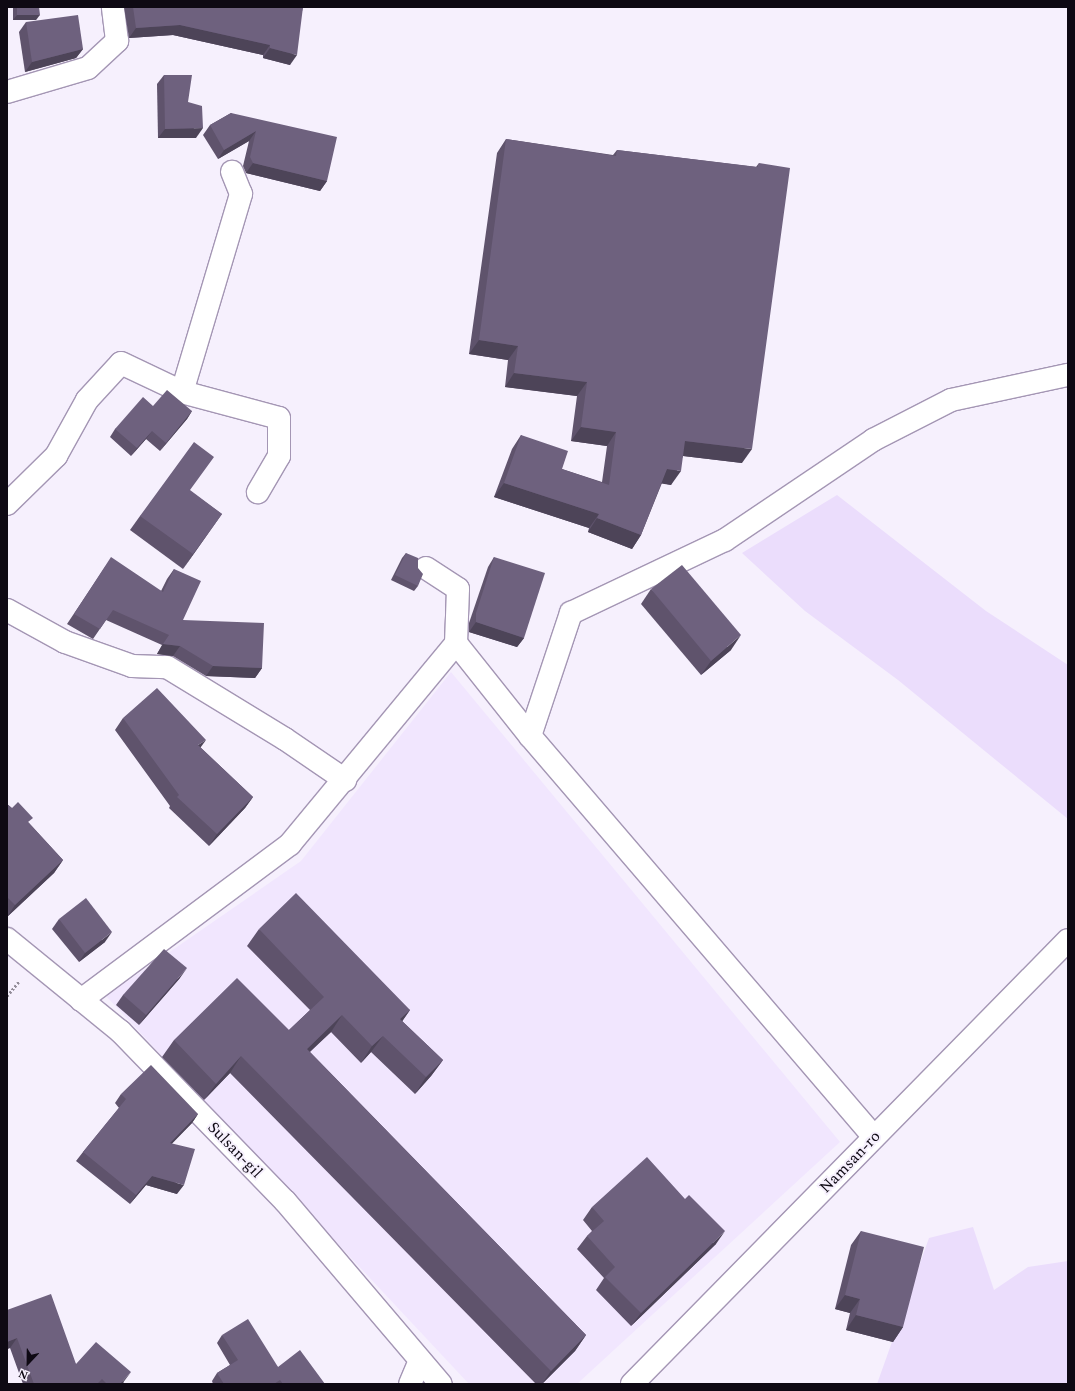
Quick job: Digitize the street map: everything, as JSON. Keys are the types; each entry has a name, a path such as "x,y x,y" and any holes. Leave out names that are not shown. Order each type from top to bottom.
{"street":[{"path":"7,92 88,68 117,41 113,7"},
{"path":"182,392 241,194 232,172"},
{"path":"7,504 56,456 87,400 121,363 182,392 279,418 279,456 258,492"},
{"path":"530,736 571,613 725,540 872,440 951,400 1068,375"},
{"path":"81,1000 290,844 345,780 456,643 458,589 426,568"},
{"path":"7,610 65,642 117,661 132,666 167,667 285,739 345,780"},
{"path":"456,643 530,736 874,1137"},
{"name":"Sulsan-gil","path":"7,939 120,1031 285,1202 440,1384"},
{"name":"Namsan-ro","path":"632,1384 1068,940"},
{"path":"410,1384 420,1360"}],"shaded area":[{"path":"837,495 986,611 1068,665 1068,819 898,680 805,611 742,553"},
{"path":"451,672 840,1142 577,1384 469,1384 106,996 301,861"},
{"path":"973,1227 994,1290 1028,1267 1068,1261 1068,1384 877,1384 929,1238"}],"building":[{"path":"17,7 39,7 40,15 17,15"},
{"path":"133,7 303,7 297,55 270,48 270,45 180,25 136,28"},
{"path":"78,15 83,49 32,62 26,22"},
{"path":"164,75 192,75 188,102 202,106 203,128 165,129"},
{"path":"231,113 337,137 327,181 253,163 250,157 256,131 224,150 210,125"},
{"path":"506,139 616,156 617,150 758,167 759,163 790,168 752,449 685,441 681,471 667,469 641,535 597,518 599,514 504,483 521,435 568,451 562,469 609,485 616,432 581,427 587,382 514,373 518,346 479,340"},
{"path":"167,390 192,411 166,443 152,431 137,448 115,429 143,397 153,406"},
{"path":"194,442 214,457 190,490 222,514 193,554 140,516"},
{"path":"406,553 418,558 418,568 423,574 418,586 395,575"},
{"path":"111,557 163,592 174,569 201,581 183,620 264,623 262,668 213,666 180,646 163,644 169,635 113,610 100,629 74,614"},
{"path":"494,557 545,573 524,638 476,622 476,613"},
{"path":"682,565 741,635 711,661 651,589"},
{"path":"157,688 206,740 198,745 253,797 217,834 177,797 179,795 123,718"},
{"path":"18,802 33,818 28,822 63,860 15,905 7,897 7,804 12,808"},
{"path":"296,893 410,1010 400,1019 443,1060 426,1077 383,1036 372,1046 342,1015 307,1049 586,1335 551,1371 241,1056 216,1084 174,1040 237,978 289,1030 324,997 259,929"},
{"path":"86,898 112,932 85,953 59,919"},
{"path":"164,949 187,968 146,1015 123,995"},
{"path":"151,1065 198,1114 170,1143 195,1149 184,1185 152,1176 136,1195 83,1152 126,1099 121,1094"},
{"path":"647,1157 685,1199 689,1195 725,1231 641,1313 605,1277 615,1267 587,1236 604,1221 592,1207"},
{"path":"861,1231 924,1247 903,1327 856,1315 860,1299 845,1295"},
{"path":"51,1294 76,1364 96,1342 131,1372 120,1384 107,1384 102,1379 97,1384 34,1384 17,1338 7,1342 7,1310"},
{"path":"248,1319 278,1367 300,1350 325,1384 283,1384 280,1380 274,1384 224,1384 217,1373 238,1360 222,1335"}]}
